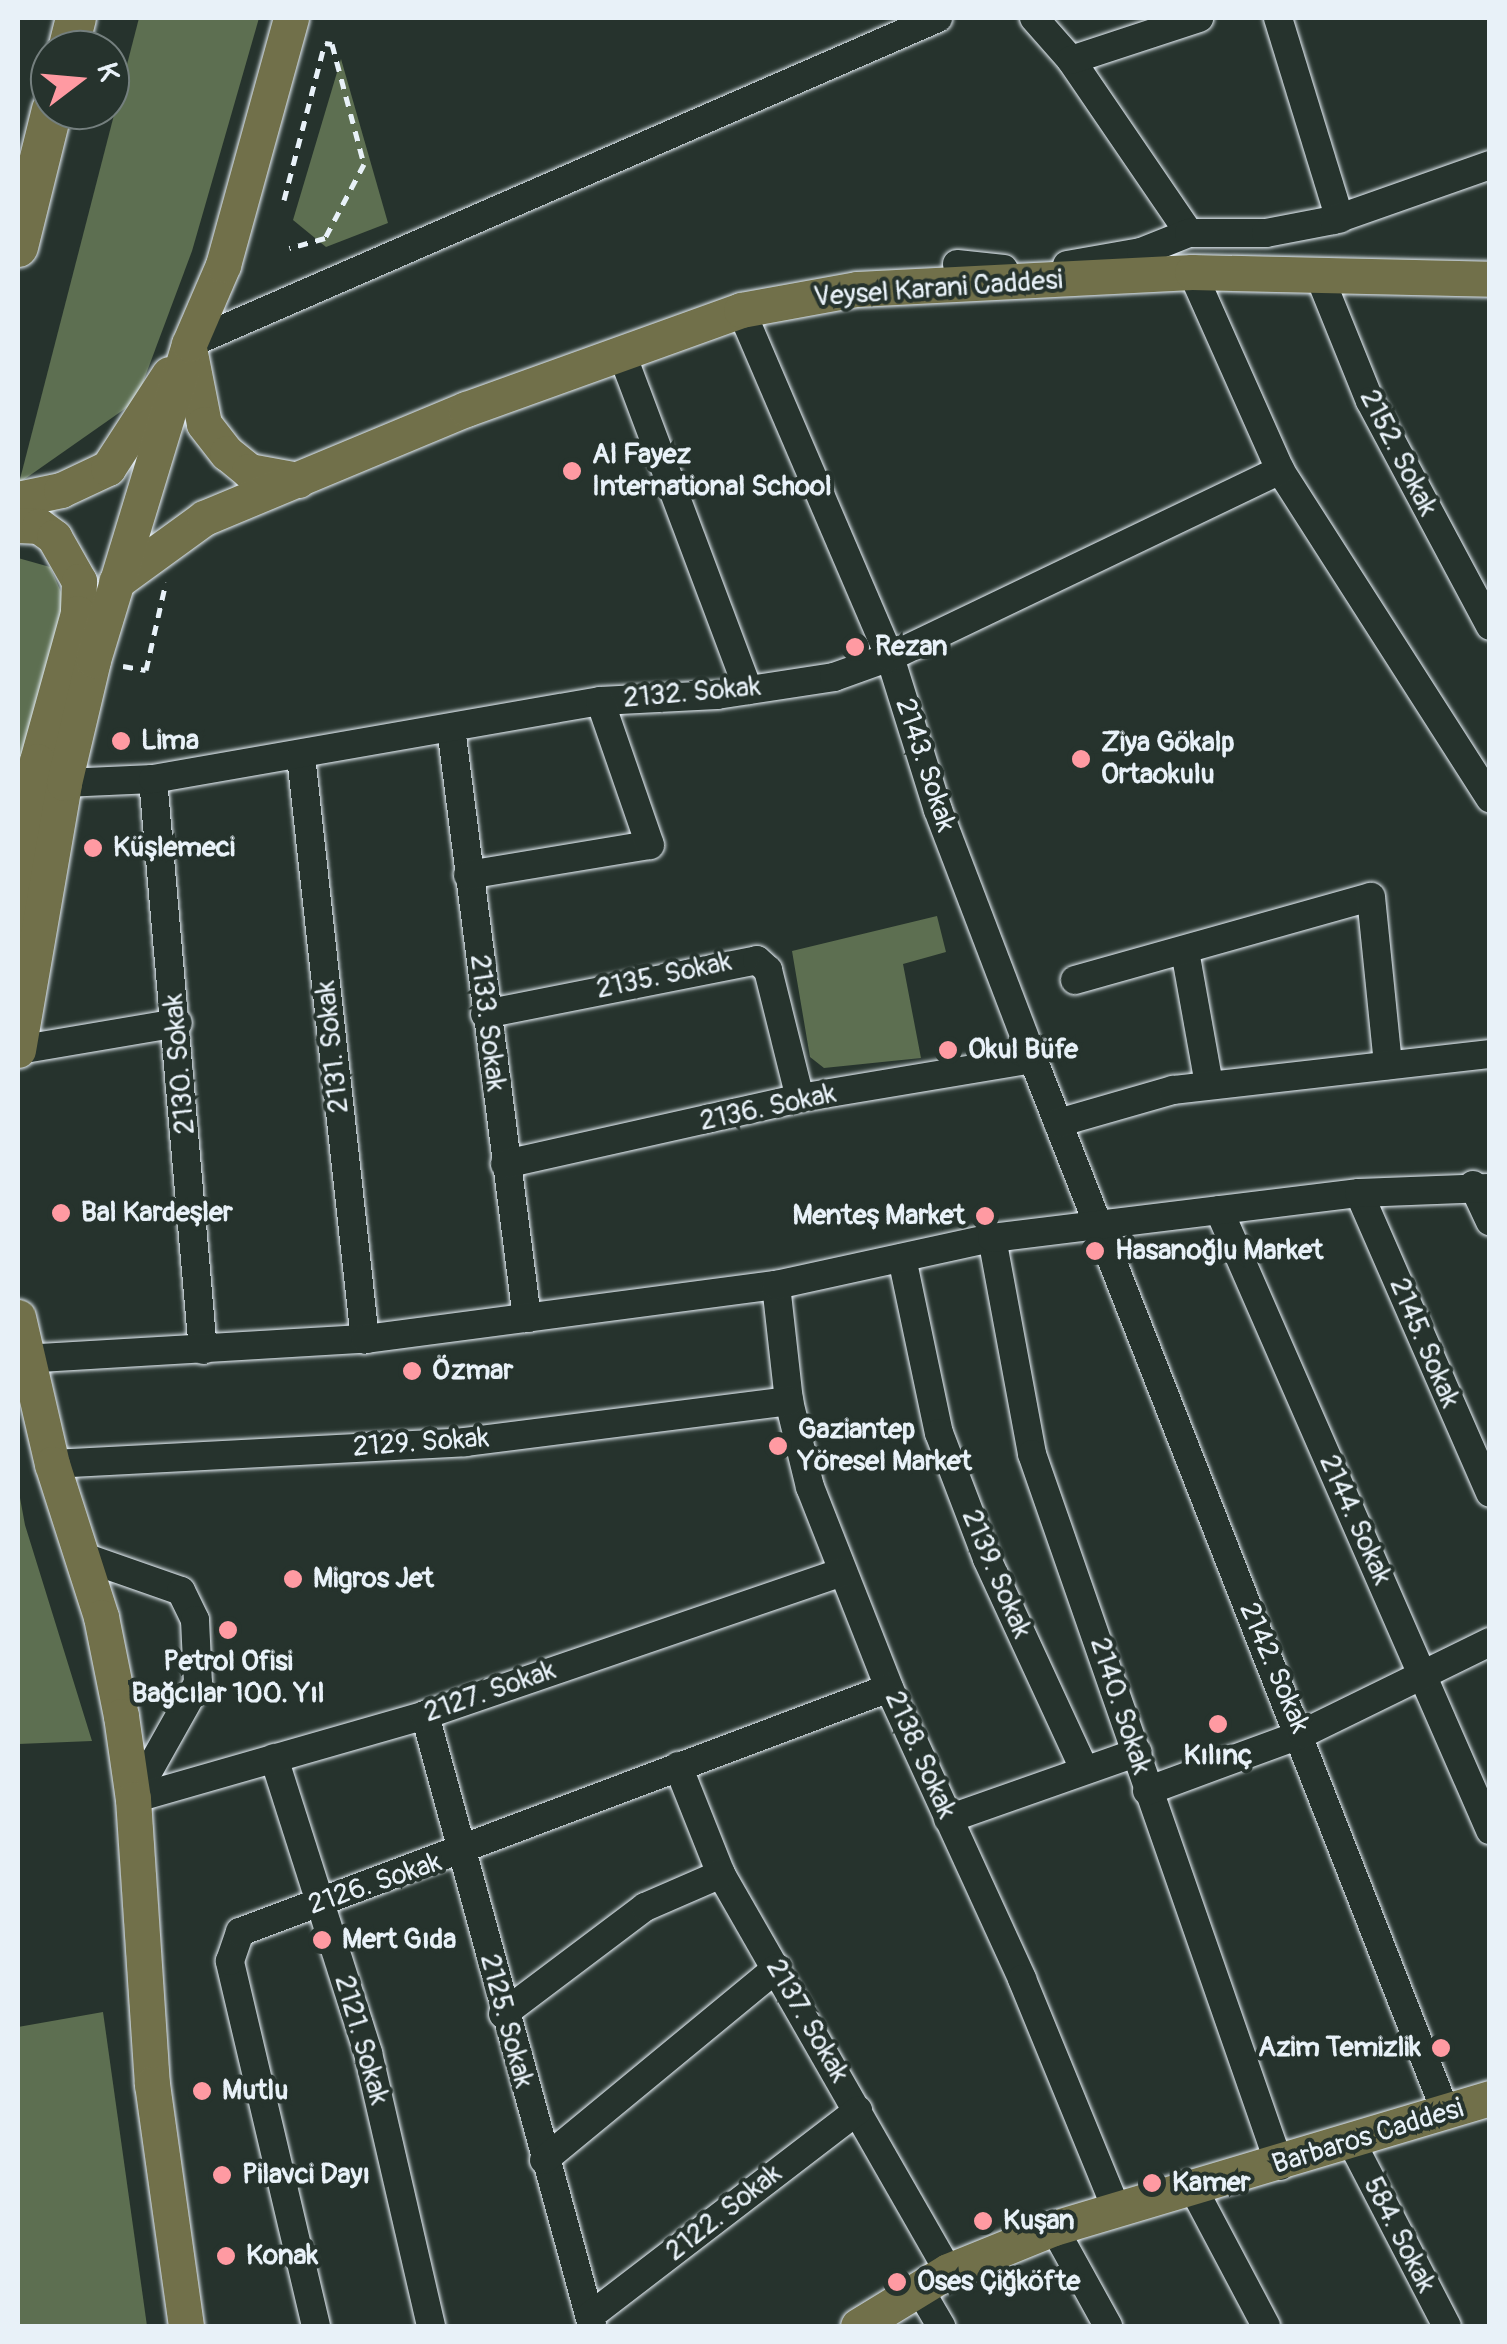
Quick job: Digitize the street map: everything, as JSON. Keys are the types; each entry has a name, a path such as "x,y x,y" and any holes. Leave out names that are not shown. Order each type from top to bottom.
{"highway":[{"path":"18,247 47,130"}],"main road":[{"path":"18,1050 64,783 93,660 189,344 224,265 291,18"},
{"name":"Veysel Karani Caddesi","path":"116,582 204,518 741,310 857,289 1192,272 1490,279"},
{"path":"189,344 204,424 227,453 248,471 299,480"},
{"path":"18,499 61,490 108,468 189,344"},
{"path":"18,525 39,526 54,537 79,582 78,613 37,761 25,847 18,1060"},
{"path":"18,1317 24,1360 52,1464 101,1617 133,1799 152,2084 186,2326"},
{"name":"Barbaros Caddesi","path":"858,2326 934,2281 1054,2228 1476,2109"}],"street":[{"path":"189,344 938,18"},
{"path":"1034,18 1072,60 1189,232"},
{"path":"1072,60 1199,18"},
{"path":"1278,18 1340,218"},
{"path":"957,264 1074,264 1141,252 1189,232 1266,233 1340,218 1490,165"},
{"path":"1192,272 1280,470 1490,799"},
{"name":"2152. Sokak","path":"1319,276 1370,401 1490,626"},
{"name":"2143. Sokak","path":"741,310 890,657 938,810 1098,1224"},
{"path":"622,354 748,690"},
{"name":"2132. Sokak","path":"64,783 153,779 600,701 748,690 834,678 890,657 1280,470"},
{"path":"468,875 650,846 600,701"},
{"name":"2133. Sokak","path":"451,728 527,1318"},
{"name":"2131. Sokak","path":"300,756 365,1339"},
{"name":"2130. Sokak","path":"153,779 178,1022 202,1350"},
{"path":"1075,980 1371,897 1388,1065"},
{"path":"1185,951 1210,1084"},
{"name":"2135. Sokak","path":"486,1014 757,960 768,970 800,1098"},
{"path":"18,1050 178,1022"},
{"path":"1058,1124 1136,1098 1210,1084 1490,1054"},
{"name":"2136. Sokak","path":"505,1164 800,1098 1032,1059"},
{"path":"24,1360 365,1339 776,1286 992,1238 1359,1192 1481,1187 1490,1221"},
{"name":"2145. Sokak","path":"1359,1192 1490,1493"},
{"name":"2144. Sokak","path":"1219,1210 1490,1830"},
{"name":"2142. Sokak","path":"1098,1224 1208,1515 1302,1734 1476,2109"},
{"name":"2140. Sokak","path":"992,1238 1032,1454 1280,2166"},
{"name":"2139. Sokak","path":"902,1258 938,1433 987,1560 1083,1767"},
{"name":"2138. Sokak","path":"776,1286 789,1402 810,1487 889,1688 1116,2208"},
{"name":"2129. Sokak","path":"52,1464 465,1442 789,1402"},
{"path":"81,1556 181,1591 195,1620 198,1683 133,1799"},
{"name":"2127. Sokak","path":"133,1799 425,1715 842,1572"},
{"path":"1148,1791 1302,1734 1490,1642"},
{"name":"2126. Sokak","path":"316,2326 230,1961 240,1932 460,1854 678,1766 889,1688"},
{"name":"2125. Sokak","path":"425,1715 503,2014 591,2321"},
{"path":"948,1818 1083,1767 1138,1752"},
{"name":"2121. Sokak","path":"274,1758 368,2053 431,2326"},
{"name":"2137. Sokak","path":"678,1766 721,1874 858,2110 934,2281 940,2326"},
{"path":"503,2014 645,1907 721,1874"},
{"path":"544,2160 777,1968"},
{"name":"2122. Sokak","path":"591,2321 858,2110"},
{"name":"584. Sokak","path":"1352,2143 1447,2326"},
{"path":"1192,2188 1266,2326"},
{"path":"1054,2228 1108,2326"}],"path":[{"path":"284,200 325,42 332,44 364,164 326,238 289,248"},
{"path":"93,660 146,670 170,565"}],"green space":[{"path":"139,18 259,18 192,251 136,401 19,483 110,130 130,130 130,53"},
{"path":"341,59 388,223 326,247 293,220"},
{"path":"18,558 50,567 65,601 18,808"},
{"path":"937,916 946,952 903,964 921,1058 824,1068 810,1057 792,951"},
{"path":"18,1487 25,1525 92,1741 18,1744"},
{"path":"103,2012 147,2326 18,2326 18,2027"}],"place":[{"name":"Al Fayez International School","path":"572,471"},
{"name":"Rezan","path":"855,647"},
{"name":"Lima","path":"121,741"},
{"name":"Ziya Gökalp Ortaokulu","path":"1081,759"},
{"name":"Küşlemeci","path":"93,848"},
{"name":"Okul Büfe","path":"948,1050"},
{"name":"Bal Kardeşler","path":"61,1213"},
{"name":"Menteş Market","path":"985,1216"},
{"name":"Hasanoğlu Market","path":"1095,1251"},
{"name":"Özmar","path":"412,1371"},
{"name":"Gaziantep Yöresel Market","path":"778,1446"},
{"name":"Migros Jet","path":"293,1579"},
{"name":"Petrol Ofisi Bağcılar 100. Yıl","path":"228,1630"},
{"name":"Kılınç","path":"1218,1724"},
{"name":"Mert Gıda","path":"322,1940"},
{"name":"Azim Temizlik","path":"1441,2048"},
{"name":"Mutlu","path":"202,2091"},
{"name":"Pilavci Dayı","path":"222,2175"},
{"name":"Kamer","path":"1152,2183"},
{"name":"Kuşan","path":"983,2221"},
{"name":"Konak","path":"226,2256"},
{"name":"Oses Çiğköfte","path":"897,2282"}]}
